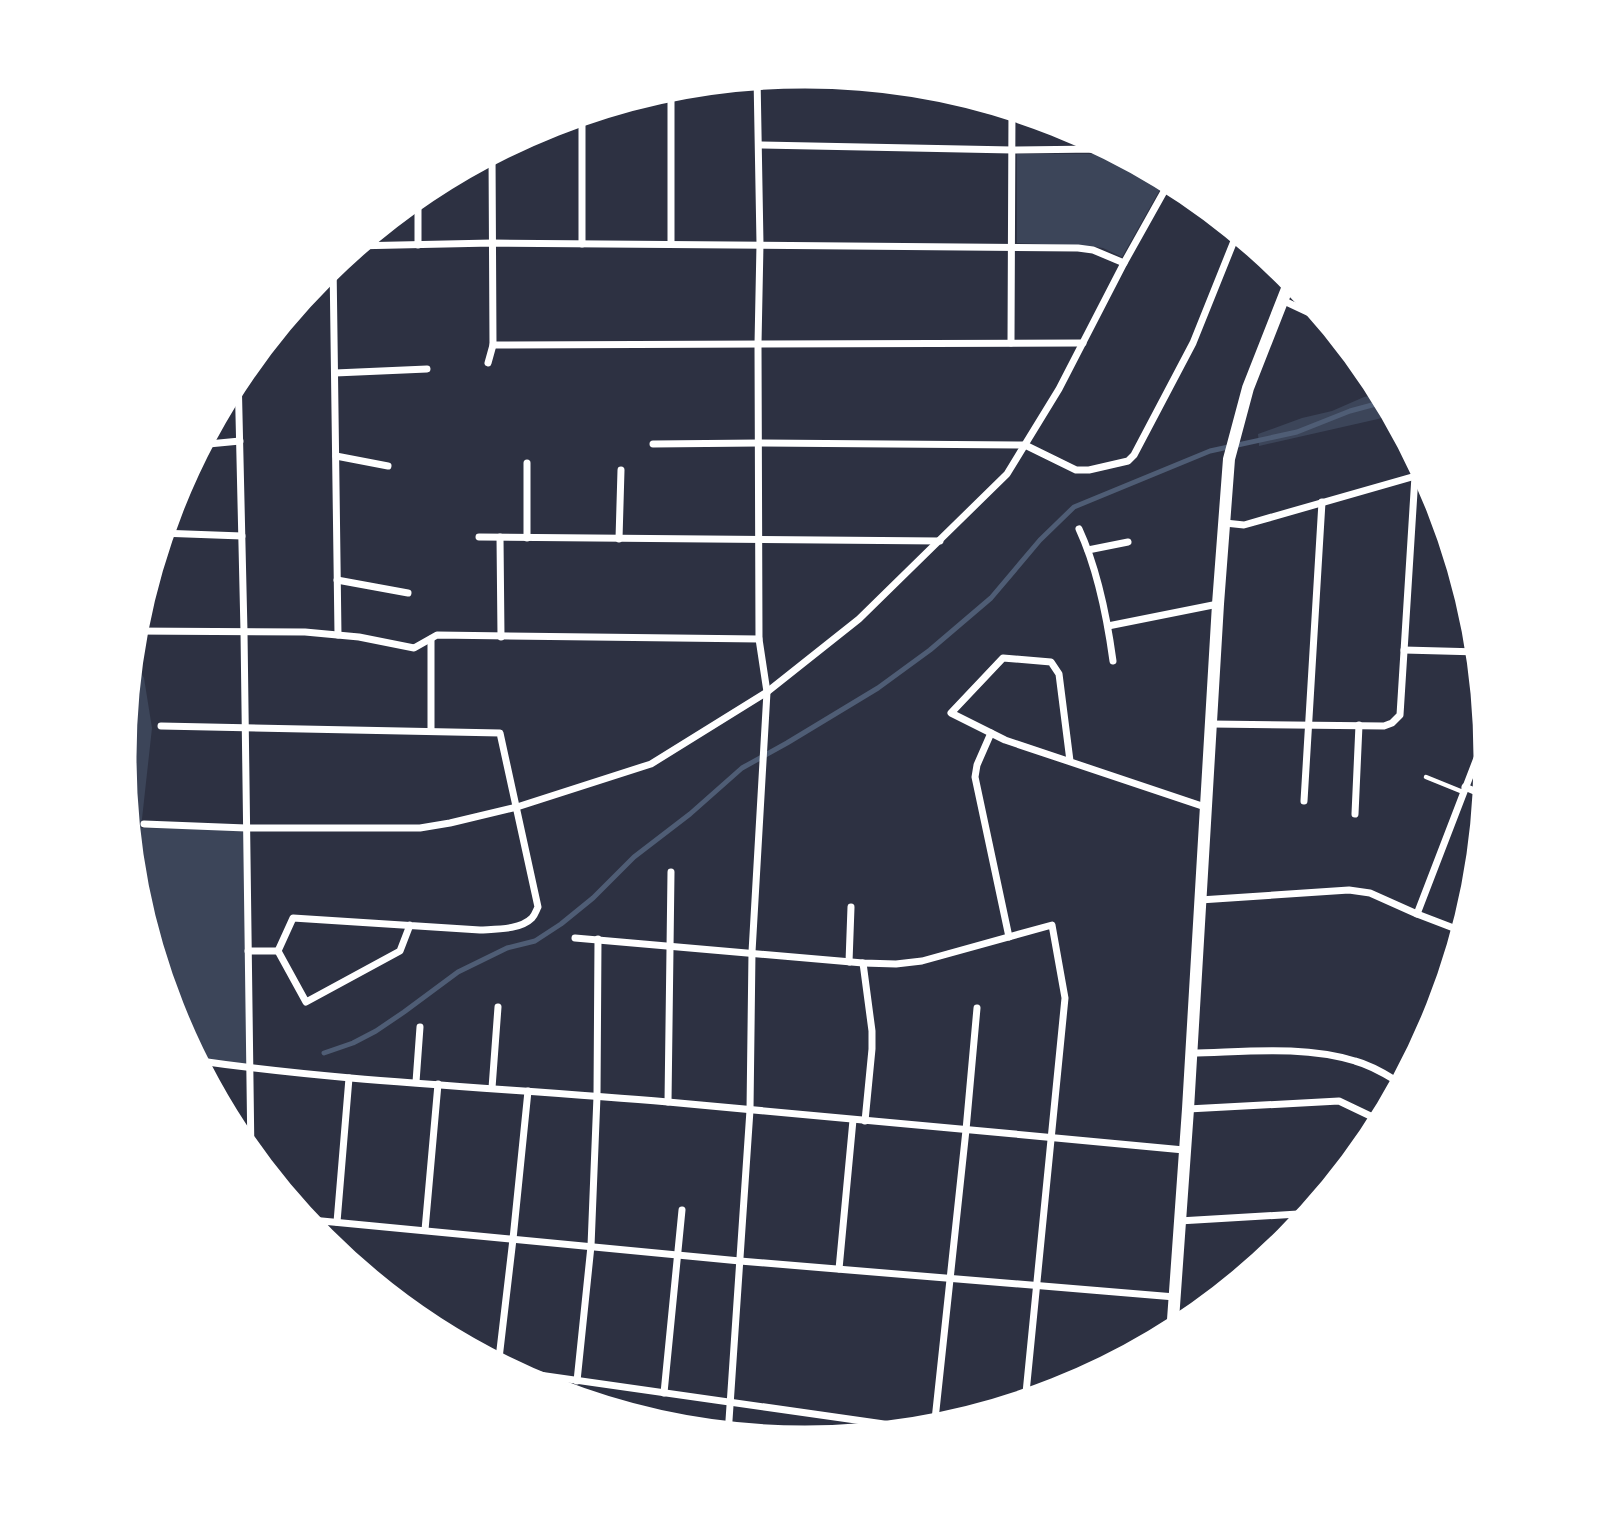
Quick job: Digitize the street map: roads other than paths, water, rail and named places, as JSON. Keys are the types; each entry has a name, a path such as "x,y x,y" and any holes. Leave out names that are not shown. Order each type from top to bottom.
{"street":[{"path":"730,1425 750,1110 752,952 767,692 760,639 757,85"},
{"path":"671,97 671,244"},
{"path":"1011,343 1012,117"},
{"path":"582,122 582,244"},
{"path":"758,145 1093,149"},
{"path":"488,363 493,345 492,161"},
{"path":"144,824 246,828 420,828 450,823 517,807 651,764 767,692 859,619 1007,474 1059,389 1165,189"},
{"path":"418,206 418,245"},
{"path":"653,444 1025,445 1076,470 1089,470 1128,461 1193,343 1234,240"},
{"path":"367,246 492,243 760,244 1085,249 1124,263"},
{"path":"333,277 338,635"},
{"path":"1173,1320 1227,479 1232,446 1248,388 1287,288"},
{"path":"1282,300 1310,313"},
{"path":"493,345 1083,343"},
{"path":"335,373 426,369"},
{"path":"239,393 251,1139"},
{"path":"209,444 240,441"},
{"path":"336,456 387,466"},
{"path":"527,463 527,538"},
{"path":"620,539 621,470"},
{"path":"1211,724 1384,726 1400,715 1415,476 1244,525 1225,523"},
{"path":"1304,800 1322,502"},
{"path":"1079,529 1088,550 1108,626 1113,661"},
{"path":"170,533 242,536"},
{"path":"479,537 940,541"},
{"path":"500,537 501,637"},
{"path":"1088,550 1128,542"},
{"path":"337,580 408,593"},
{"path":"1108,626 1218,604"},
{"path":"143,631 305,632 359,637 414,648 437,635 760,639"},
{"path":"431,639 431,731"},
{"path":"1404,650 1469,652"},
{"path":"1070,761 1059,674 1051,662 1003,658 951,713 1004,740 1205,807"},
{"path":"162,726 500,733 538,907 531,919 516,926 480,930 293,918 278,951"},
{"path":"1355,814 1359,726"},
{"path":"992,733 977,765 975,776 1009,937"},
{"path":"1418,914 1478,755"},
{"path":"1464,789 1476,793"},
{"path":"668,1102 671,872"},
{"path":"1200,900 1349,890 1370,893 1456,929"},
{"path":"849,962 851,906"},
{"path":"575,937 896,964 922,961 1052,925 1065,999 1026,1392"},
{"path":"278,951 306,1002 400,951 410,926"},
{"path":"577,1381 591,1246 597,1097 598,939"},
{"path":"248,951 278,951"},
{"path":"863,963 873,1049 865,1121"},
{"path":"492,1088 498,1007"},
{"path":"935,1417 977,1008"},
{"path":"416,1082 420,1027"},
{"path":"1190,1053 1284,1051 1330,1054 1357,1061 1395,1080"},
{"path":"205,1062 349,1078 668,1102 1184,1150"},
{"path":"337,1222 349,1078"},
{"path":"425,1230 438,1084"},
{"path":"499,1357 528,1091"},
{"path":"1188,1109 1339,1101 1373,1117"},
{"path":"839,1269 853,1120"},
{"path":"664,1393 682,1210"},
{"path":"1180,1221 1298,1214"},
{"path":"317,1220 740,1261 1175,1297"},
{"path":"538,1375 887,1425"}],"lane":[{"path":"1426,777 1464,789"}],"waterway":[{"path":"324,1053 376,1031 458,972 507,948 535,941 561,924 593,898 634,857 690,814 742,768 878,688 930,650 991,598 1040,540 1074,507 1210,451 1297,432 1350,411 1377,404"}]}
